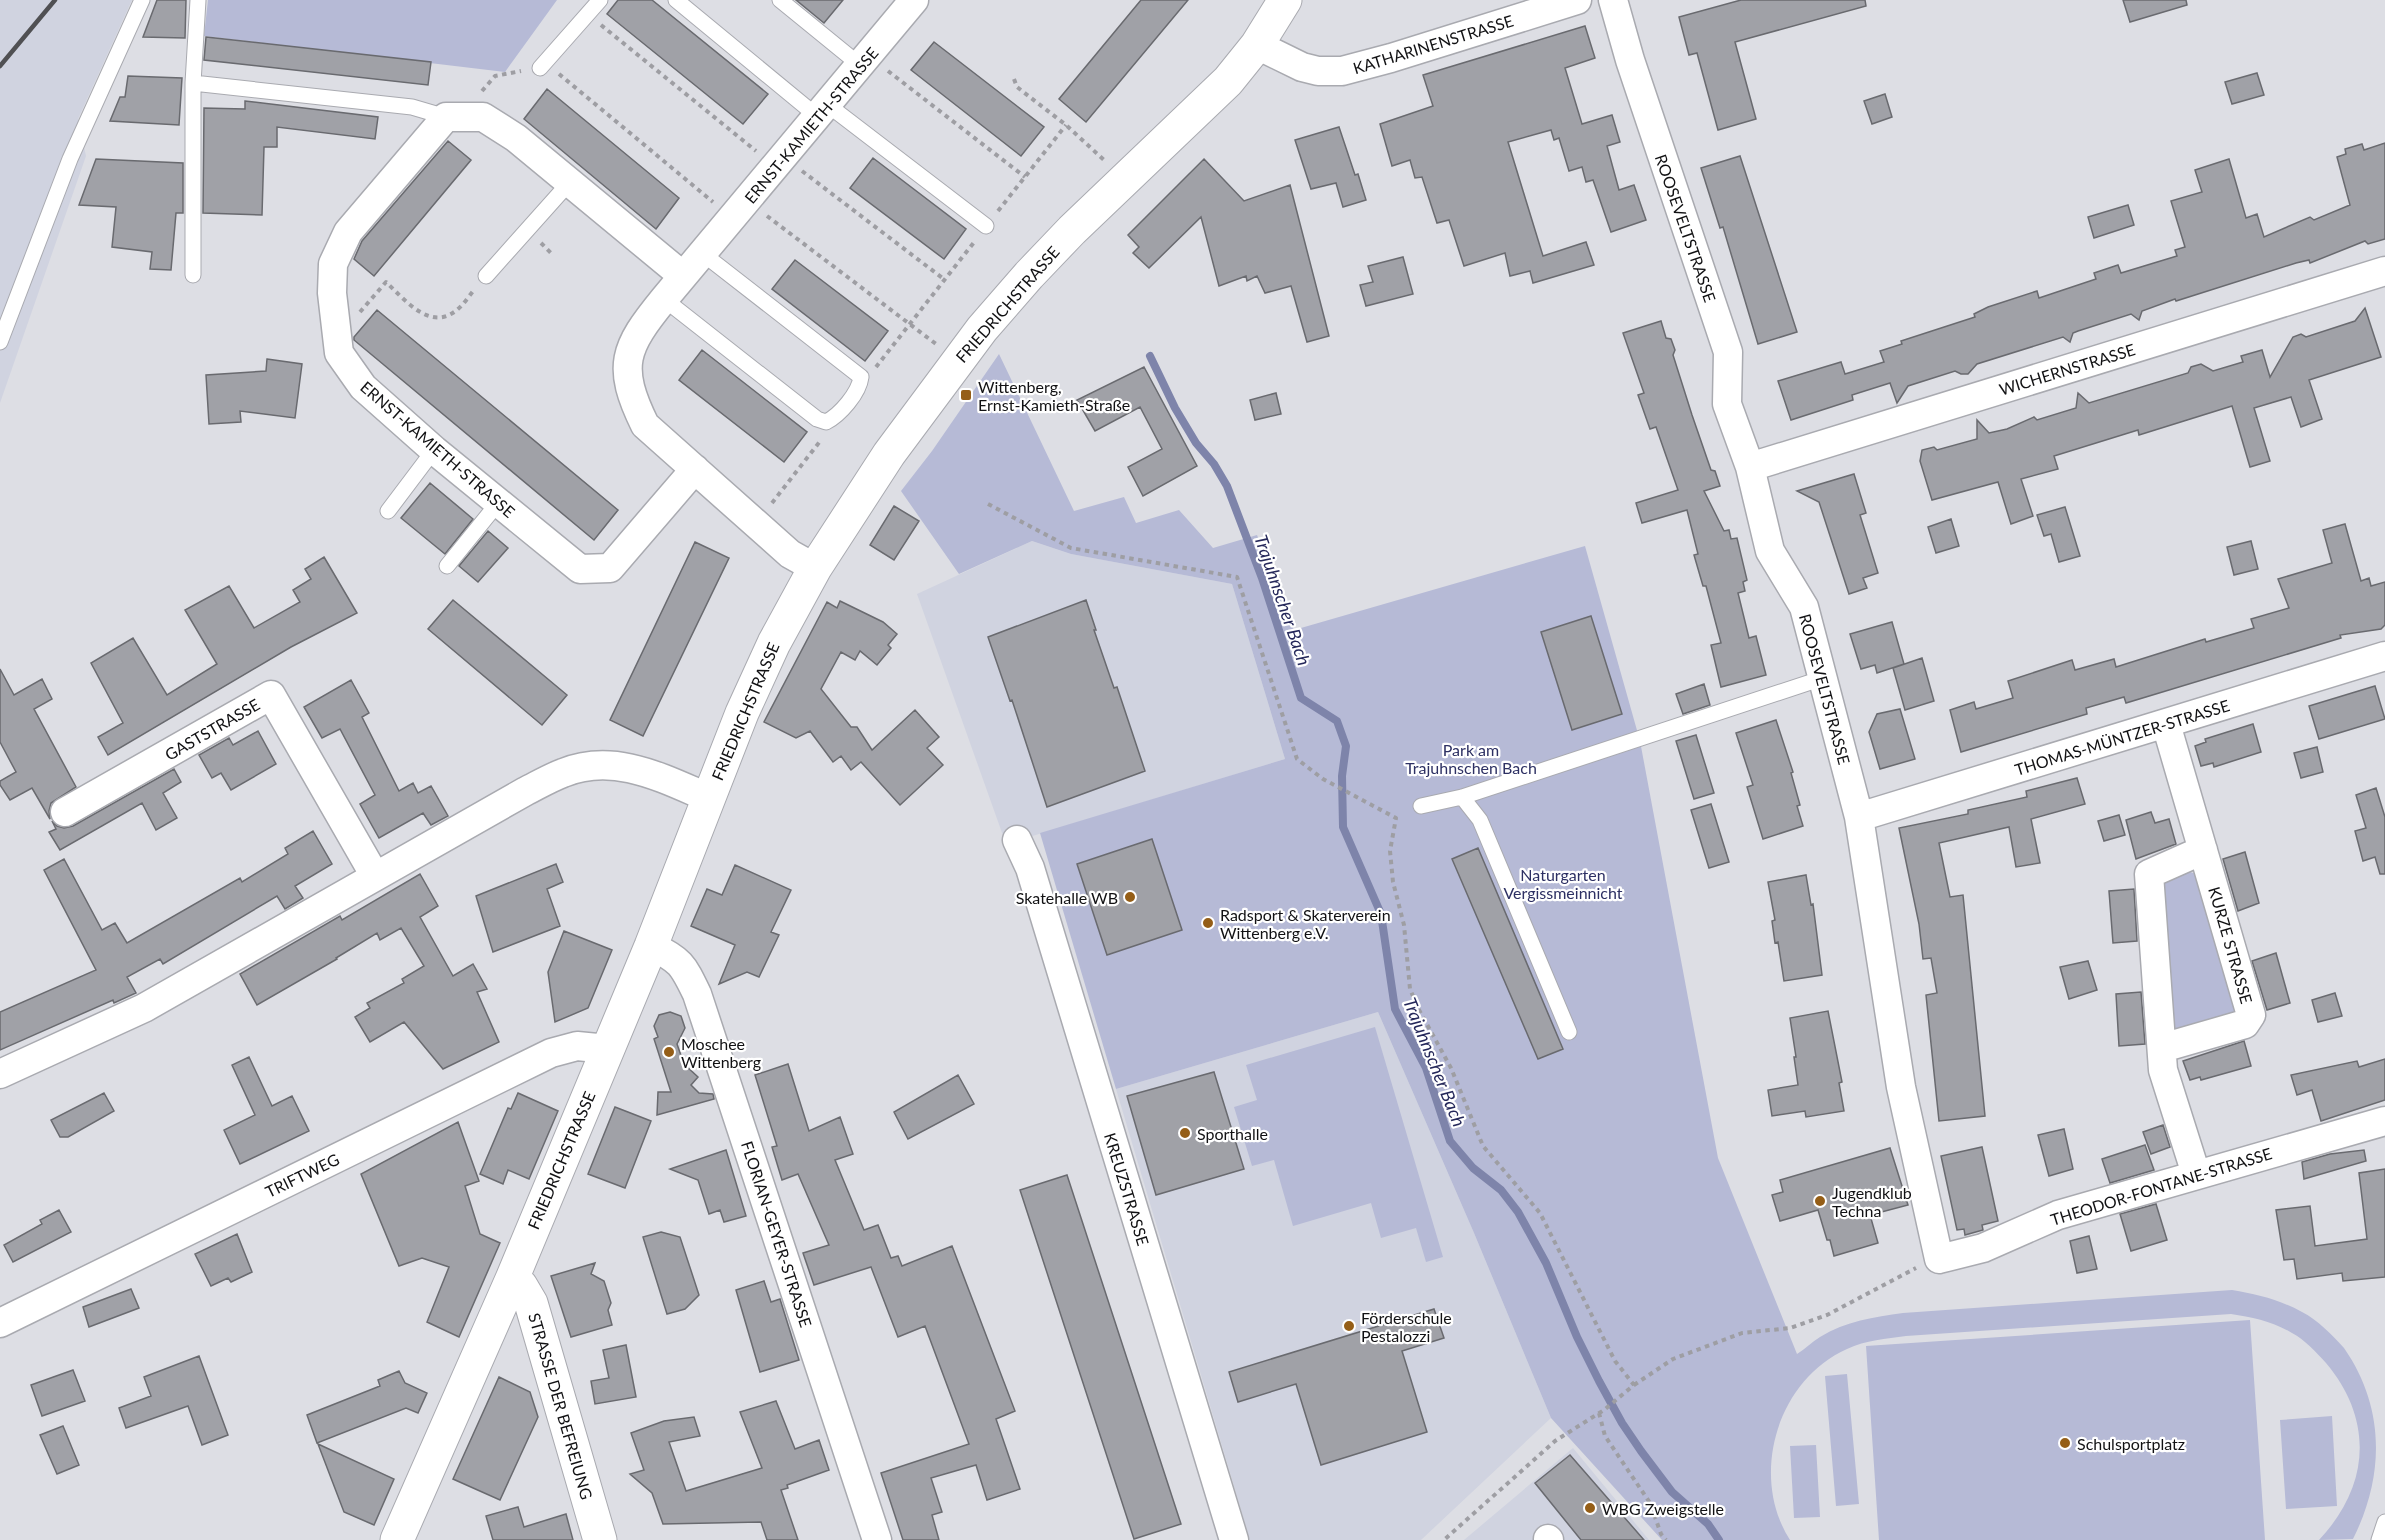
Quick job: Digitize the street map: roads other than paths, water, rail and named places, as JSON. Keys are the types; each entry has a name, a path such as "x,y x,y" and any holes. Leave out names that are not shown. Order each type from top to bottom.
{"street":[{"name":"ERNST-KAMIETH-STRASSE","path":"815,568 790,554 645,425 631,397 628,368 632,343 642,326 664,299 914,0"},
{"name":"FRIEDRICHSTRASSE","path":"397,1540 512,1279 651,946 758,675 815,568 868,485 958,360 1029,275 1125,180 1210,101 1257,45 1285,0"},
{"name":"KATHARINENSTRASSE","path":"1257,45 1302,67 1318,71 1342,71 1577,0"},
{"name":"ROOSEVELTSTRASSE","path":"1613,0 1630,60 1728,351 1727,404 1750,467 1770,550 1804,607 1859,817 1901,1087 1939,1259"},
{"name":"ERNST-KAMIETH-STRASSE","path":"456,117 348,232 333,264 332,293 339,353 363,387 434,450 580,569 610,568 695,469"},
{"path":"456,117 483,117 516,138 683,276"},
{"name":"WICHERNSTRASSE","path":"1750,467 2385,271"},
{"name":"THOMAS-MÜNTZER-STRASSE","path":"1859,817 2385,656"},
{"name":"GASTSTRASSE","path":"65,812 271,695 375,876"},
{"name":"KURZE STRASSE","path":"2162,1048 2245,1024 2251,1015 2166,724"},
{"path":"0,1074 144,1008 526,791 564,772 584,766 611,765 641,770 709,798"},
{"name":"KREUZSTRASSE","path":"1017,840 1030,868 1234,1540"},
{"path":"2196,1174 2163,1070 2149,874 2203,850"},
{"name":"FLORIAN-GEYER-STRASSE","path":"651,946 671,955 682,964 697,993 877,1540"},
{"name":"TRIFTWEG","path":"0,1323 551,1053 577,1046 608,1049"},
{"name":"THEODOR-FONTANE-STRASSE","path":"1939,1259 1983,1248 2058,1215 2385,1122"},
{"name":"STRASSE DER BEFREIUNG","path":"512,1279 521,1286 531,1303 600,1540"}],"lane":[{"path":"0,342 70,159 142,0"},
{"path":"193,275 193,83 198,0"},
{"path":"542,65 600,0"},
{"path":"676,0 823,111 986,226"},
{"path":"780,0 865,61"},
{"path":"193,83 412,107 456,117"},
{"path":"486,276 569,183"},
{"path":"664,299 817,419 826,422 834,418 860,386 861,377 702,253"},
{"path":"388,511 434,450"},
{"path":"447,566 498,503"},
{"path":"1421,806 1462,797 1823,678"},
{"path":"1462,797 1480,820 1569,1032"},
{"path":"2379,1540 2385,1522"}],"waterway":[{"name":"Trajuhnscher Bach","path":"1150,356 1175,408 1196,443 1214,464 1227,486 1262,578 1301,698 1337,721 1346,746 1342,776 1343,827 1381,914 1395,1009 1426,1068 1450,1141 1473,1168 1501,1190 1518,1212 1546,1263 1577,1337 1622,1423 1672,1492 1708,1524 1719,1540"}],"railway":[{"path":"0,66 55,0"}],"place":[{"name":"Wittenberg, Ernst-Kamieth-Straße","path":"966,395"},
{"name":"Skatehalle WB","path":"1130,897"},
{"name":"Radsport & Skaterverein Wittenberg e.V.","path":"1208,923"},
{"name":"Moschee Wittenberg","path":"669,1052"},
{"name":"Sporthalle","path":"1185,1133"},
{"name":"Jugendklub Techna","path":"1820,1201"},
{"name":"Förderschule Pestalozzi","path":"1349,1326"},
{"name":"Schulsportplatz","path":"2065,1443"},
{"name":"WBG Zweigstelle","path":"1590,1508"}],"park label":[{"name":"Park am Trajuhnschen Bach","path":"1471,758"},
{"name":"Naturgarten Vergissmeinnicht","path":"1563,883"}]}
